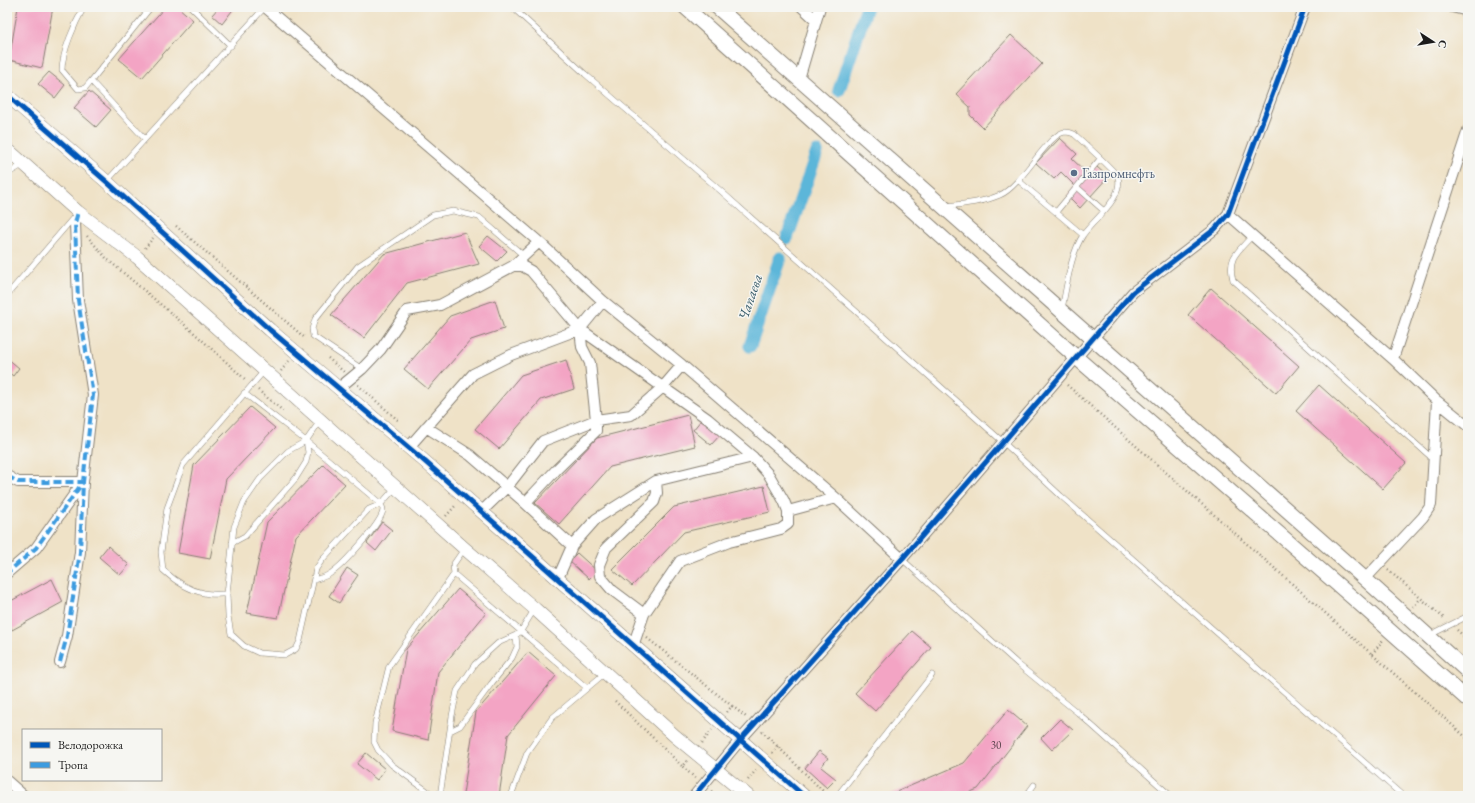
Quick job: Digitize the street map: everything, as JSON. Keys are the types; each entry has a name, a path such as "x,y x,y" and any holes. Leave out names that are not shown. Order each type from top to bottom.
{"main road":[{"path":"684,7 1077,358 1468,700"},
{"path":"718,7 1468,672"},
{"path":"1361,605 1370,584"}],"street":[{"path":"265,7 539,242 604,301 682,365 836,498 902,560"},
{"path":"802,7 816,20"},
{"path":"799,79 820,7"},
{"path":"694,796 741,740 902,560 1133,292 1215,229 1228,214 1305,7"},
{"path":"1452,7 1468,12"},
{"path":"7,96 107,182 296,353 409,447 804,796"},
{"path":"1393,359 1468,130"},
{"path":"7,149 78,212 137,258 464,548 535,609 694,752 748,796"},
{"path":"60,662 67,636 80,552 83,482 93,395 78,300 75,224 78,212"},
{"path":"1228,214 1393,359 1437,401 1468,426"},
{"path":"339,388 362,369 381,349 407,311 440,306 513,266 539,242"},
{"path":"513,266 522,266 531,271 580,329 708,419 753,457 769,475 788,511 788,524 782,529 729,542 680,562 644,614 633,646"},
{"path":"409,447 473,374 511,355 580,329 604,301"},
{"path":"524,501 528,500 596,431 590,363 582,347 580,329"},
{"path":"482,511 507,487 543,441 596,420 632,415 663,387 682,365"},
{"path":"1370,584 1380,564 1423,517 1431,505 1437,401"},
{"path":"426,427 470,454 524,501 572,546"},
{"path":"558,578 572,546 596,519 656,481 753,457"},
{"path":"7,476 18,482 83,482"},
{"path":"644,614 608,585 600,576 598,565 606,548 654,502 657,493 656,481"},
{"path":"7,573 36,548 83,482"},
{"path":"788,511 836,498"},
{"path":"7,781 24,796"}],"lane":[{"path":"84,7 66,48 62,61 62,70 78,89 85,88 92,81 152,7"},
{"path":"190,7 230,46"},
{"path":"107,182 265,7"},
{"path":"512,7 585,74 722,192 866,322 1003,442 1061,496 1403,796"},
{"path":"92,81 145,139"},
{"path":"943,206 969,203 1001,195 1019,180 1055,136 1065,132 1074,134 1117,175 1119,185 1116,196 1083,235 1075,250 1061,311"},
{"path":"1056,212 1100,159"},
{"path":"7,174 25,164"},
{"path":"1019,180 1083,235"},
{"path":"1077,187 1104,211"},
{"path":"362,369 313,336 312,329 315,319 358,266 433,215 453,211 479,217 524,256"},
{"path":"7,295 78,212"},
{"path":"1252,236 1232,258 1230,269 1233,280 1434,460"},
{"path":"227,594 205,594 174,580 163,570 161,552 167,508 183,464 264,370"},
{"path":"244,393 306,441 381,504 383,511 379,520 354,552 333,572 314,580"},
{"path":"320,420 306,441 288,450 260,479 244,502 234,527 227,594 228,616 231,634 244,646 259,653 284,655 296,649 300,641 316,569 332,547 369,509 381,504 396,488"},
{"path":"232,543 245,536 296,478 306,462 308,452 306,441"},
{"path":"464,548 453,565 454,574 518,633 587,688"},
{"path":"902,560 1020,665 1078,712 1171,796"},
{"path":"434,796 392,765 378,750 374,742 374,723 388,666 454,574"},
{"path":"440,796 457,691 475,664 498,643 518,633 535,609"},
{"path":"1427,637 1468,616"},
{"path":"450,731 460,726 512,658 517,647 518,633"},
{"path":"511,796 527,753 552,718 605,673"},
{"path":"837,796 932,675"},
{"path":"1026,796 1034,785"}],"path":[{"path":"137,258 160,230"},
{"path":"274,379 296,353"},
{"path":"1059,378 1468,739"},
{"path":"438,525 464,496"},
{"path":"1380,564 1468,640"},
{"path":"703,785 682,766 732,706 778,746 828,796"}],"building":[{"path":"18,7 53,7 42,68 9,60"},
{"path":"165,7 178,7 193,20 142,78 119,59"},
{"path":"219,7 235,7 222,24 212,15"},
{"path":"1011,35 1042,64 983,128 970,115 970,107 956,94"},
{"path":"49,72 65,85 55,98 38,84"},
{"path":"89,91 111,110 96,127 74,108"},
{"name":"Газпромнефть","path":"1060,138 1077,154 1072,159 1088,174 1096,166 1108,177 1080,208 1068,196 1076,187 1061,172 1054,179 1036,163"},
{"path":"465,232 479,264 407,283 364,338 331,315 384,254"},
{"path":"488,236 507,251 497,261 479,246"},
{"path":"1211,288 1299,366 1276,393 1188,315"},
{"path":"495,300 504,329 471,340 428,389 404,369 450,316"},
{"path":"7,358 19,368 13,376 7,371"},
{"path":"566,360 574,389 541,400 499,449 475,429 521,375"},
{"path":"1319,385 1406,463 1383,489 1296,411"},
{"path":"250,407 275,428 226,479 210,559 178,553 194,465"},
{"path":"688,415 695,446 610,467 559,524 535,503 597,438"},
{"path":"701,420 720,435 711,445 693,430"},
{"path":"323,465 345,484 296,536 278,618 247,613 267,522"},
{"path":"764,486 770,512 684,532 632,586 612,569 674,507"},
{"path":"382,522 392,530 376,551 367,543"},
{"path":"108,546 129,565 120,575 99,557"},
{"path":"577,553 597,571 589,579 569,561"},
{"path":"347,568 358,575 339,603 329,596"},
{"path":"52,579 63,602 12,630 7,620 7,603"},
{"path":"458,589 486,613 438,672 428,740 392,731 406,649"},
{"path":"912,631 931,647 875,711 855,693"},
{"path":"528,652 556,676 508,735 499,796 469,796 463,794 476,712"},
{"path":"1008,710 1027,726 978,789 960,796 889,796 964,763"},
{"path":"1060,719 1073,730 1052,750 1041,738"},
{"path":"819,751 828,758 821,767 836,779 827,788 805,768"},
{"path":"366,753 385,769 377,780 357,764"}],"waterway":[{"name":"Чапаева","path":"839,90 867,7"},
{"name":"Чапаева","path":"787,238 817,152"},
{"name":"Чапаева","path":"750,346 780,258"}],"marked path":[{"path":"60,662 67,636 80,552 83,482 93,395 78,300 75,223 78,212"},
{"path":"7,476 18,482 83,482 36,548 7,573"}],"cycle path":[{"path":"694,796 741,739 902,559 1133,292 1215,229 1228,214 1305,7"},
{"path":"7,95 107,182 270,330 422,459 804,796"}],"place":[{"name":"Газпромнефть","path":"1074,173"}]}
